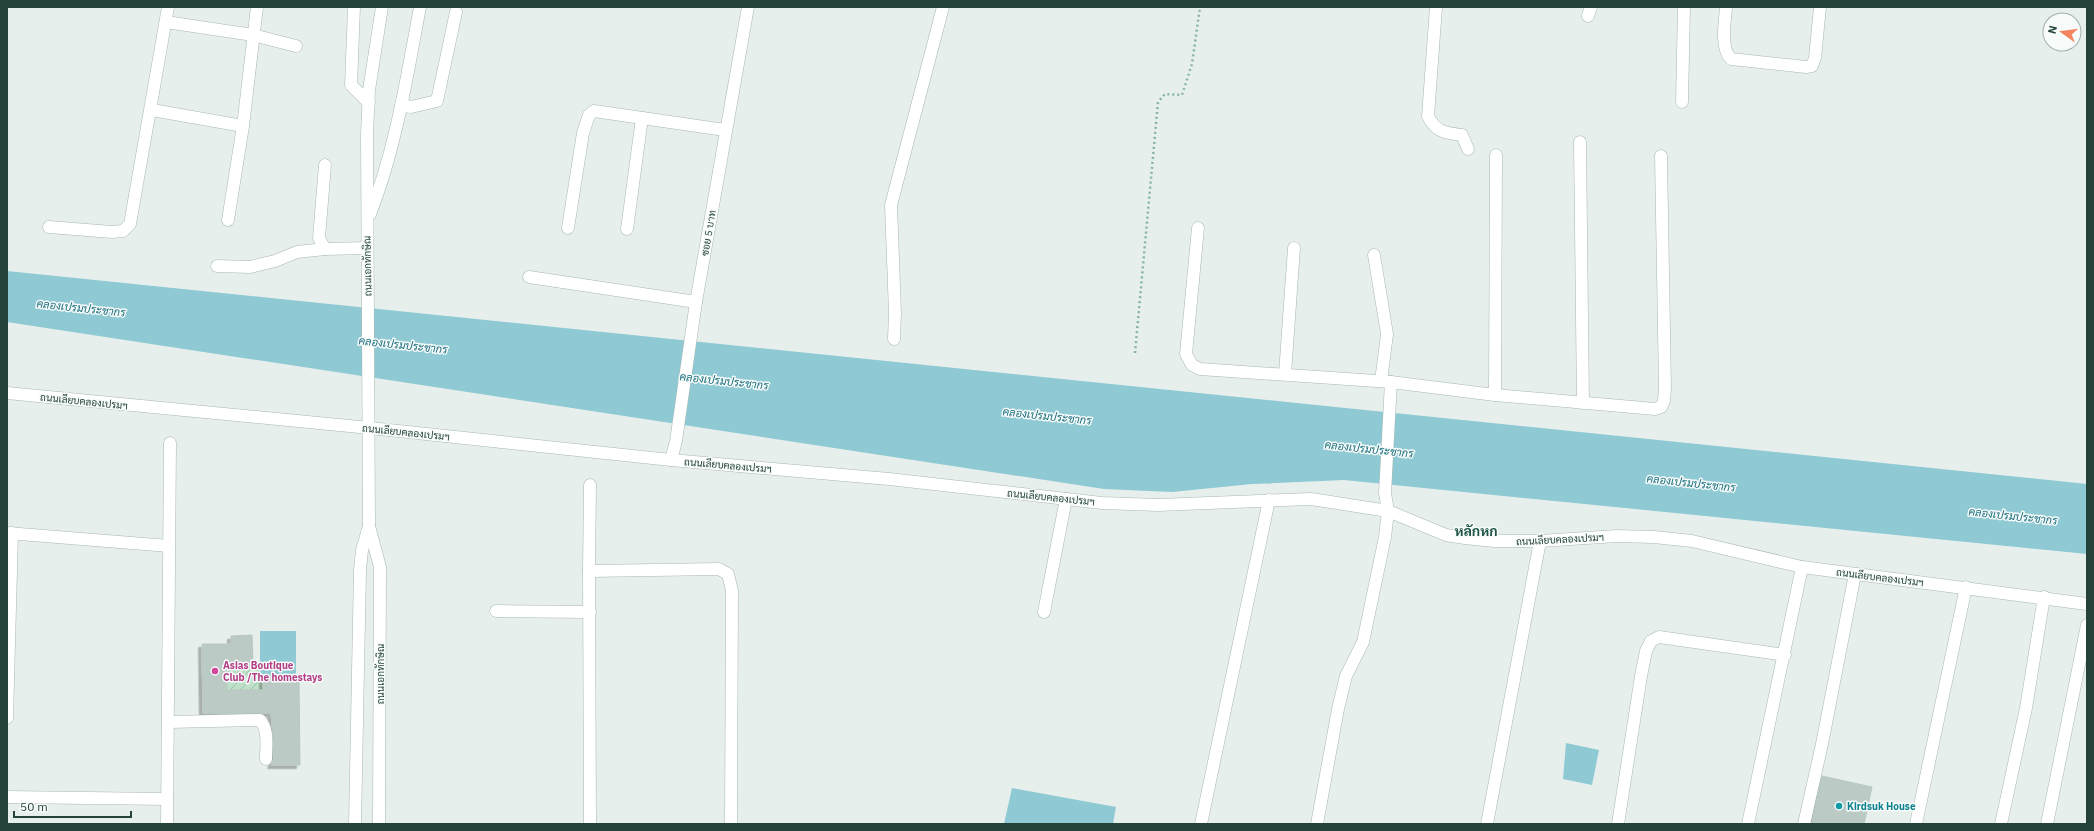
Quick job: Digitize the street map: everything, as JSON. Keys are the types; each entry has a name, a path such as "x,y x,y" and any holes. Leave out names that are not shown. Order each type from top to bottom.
{"street":[{"path":"49,227 123,232 130,224 152,110 168,7"},
{"path":"228,220 243,126 257,7"},
{"path":"354,7 351,85 369,104"},
{"name":"ถนนเอกทักษิณ","path":"378,824 380,567 369,526 370,428 366,222 369,104 372,63 382,7"},
{"path":"366,222 384,173 401,105 420,7"},
{"name":"ซอย 5 บาท","path":"671,460 676,441 696,302 725,130 748,7"},
{"path":"894,339 895,313 891,205 943,7"},
{"path":"1436,7 1428,116 1435,129 1445,134 1462,135 1468,149"},
{"path":"1682,102 1684,7"},
{"path":"1726,7 1725,48 1726,54 1731,58 1806,67 1812,66 1815,58 1820,7"},
{"path":"401,105 411,107 437,101 456,12"},
{"path":"166,22 253,35 296,46"},
{"path":"152,110 243,126"},
{"path":"568,228 583,133 589,115 594,111 725,130"},
{"path":"627,229 642,118"},
{"path":"1580,142 1583,403"},
{"path":"1495,395 1496,155"},
{"path":"1198,228 1186,354 1192,365 1200,369 1285,374 1655,410 1662,407 1664,401 1661,156"},
{"path":"325,165 319,238 325,249"},
{"path":"217,266 250,267 275,261 297,252 325,249 366,248"},
{"path":"1285,374 1294,248"},
{"path":"1317,824 1346,676 1364,636 1385,537 1388,511 1385,493 1388,385 1387,334 1374,255"},
{"path":"529,277 696,302"},
{"name":"ถนนเลียบคลองเปรมฯ","path":"7,393 370,428 671,460 889,479 1066,499 1158,505 1311,499 1388,511 1446,535 1494,541 1540,541 1617,536 1654,536 1692,541 1802,567 2044,597 2087,604"},
{"path":"167,824 170,443"},
{"path":"590,486 590,824"},
{"path":"1044,612 1066,499"},
{"path":"1201,824 1270,500"},
{"name":"ถนนเอกทักษิณ","path":"355,824 360,570 362,550 369,526"},
{"path":"7,718 9,533 169,546"},
{"path":"1487,824 1540,541"},
{"path":"1748,824 1785,655 1802,567"},
{"path":"589,571 719,569 728,574 732,591 731,824"},
{"path":"1804,824 1822,744 1855,574"},
{"path":"1916,824 1966,587"},
{"path":"2001,824 2026,708 2044,597"},
{"path":"496,611 590,612"},
{"path":"2047,824 2087,625"},
{"path":"1618,824 1641,676 1646,651 1650,641 1659,637 1785,655"},
{"path":"169,722 260,720 266,734 266,759"},
{"path":"7,797 167,799"}],"path":[{"path":"1136,354 1158,102 1165,94 1182,95 1192,64 1200,7"}],"green space":[{"path":"260,663 263,690 227,690 227,664"}],"water":[{"name":"คลองเปรมประชากร","path":"7,271 2087,484 2087,554 1344,480 1252,484 1172,492 1104,489 7,322"},
{"path":"260,631 296,631 296,677 260,677"},
{"path":"1566,743 1599,750 1592,785 1563,779"},
{"path":"1012,788 1116,807 1113,824 1004,824"}],"building":[{"name":"Asias Boutique Club /The homestays","path":"252,635 253,664 227,664 227,690 263,690 263,678 299,677 300,765 271,765 274,759 274,744 271,713 203,713 202,644 231,644 231,636"},
{"name":"Kirdsuk House","path":"1822,776 1872,787 1864,824 1812,824"}],"place":[{"name":"Asias Boutique Club /The homestays","path":"215,671"},
{"name":"Kirdsuk House","path":"1839,806"}],"district":[{"name":"หลักหก","path":"1476,531"}]}
